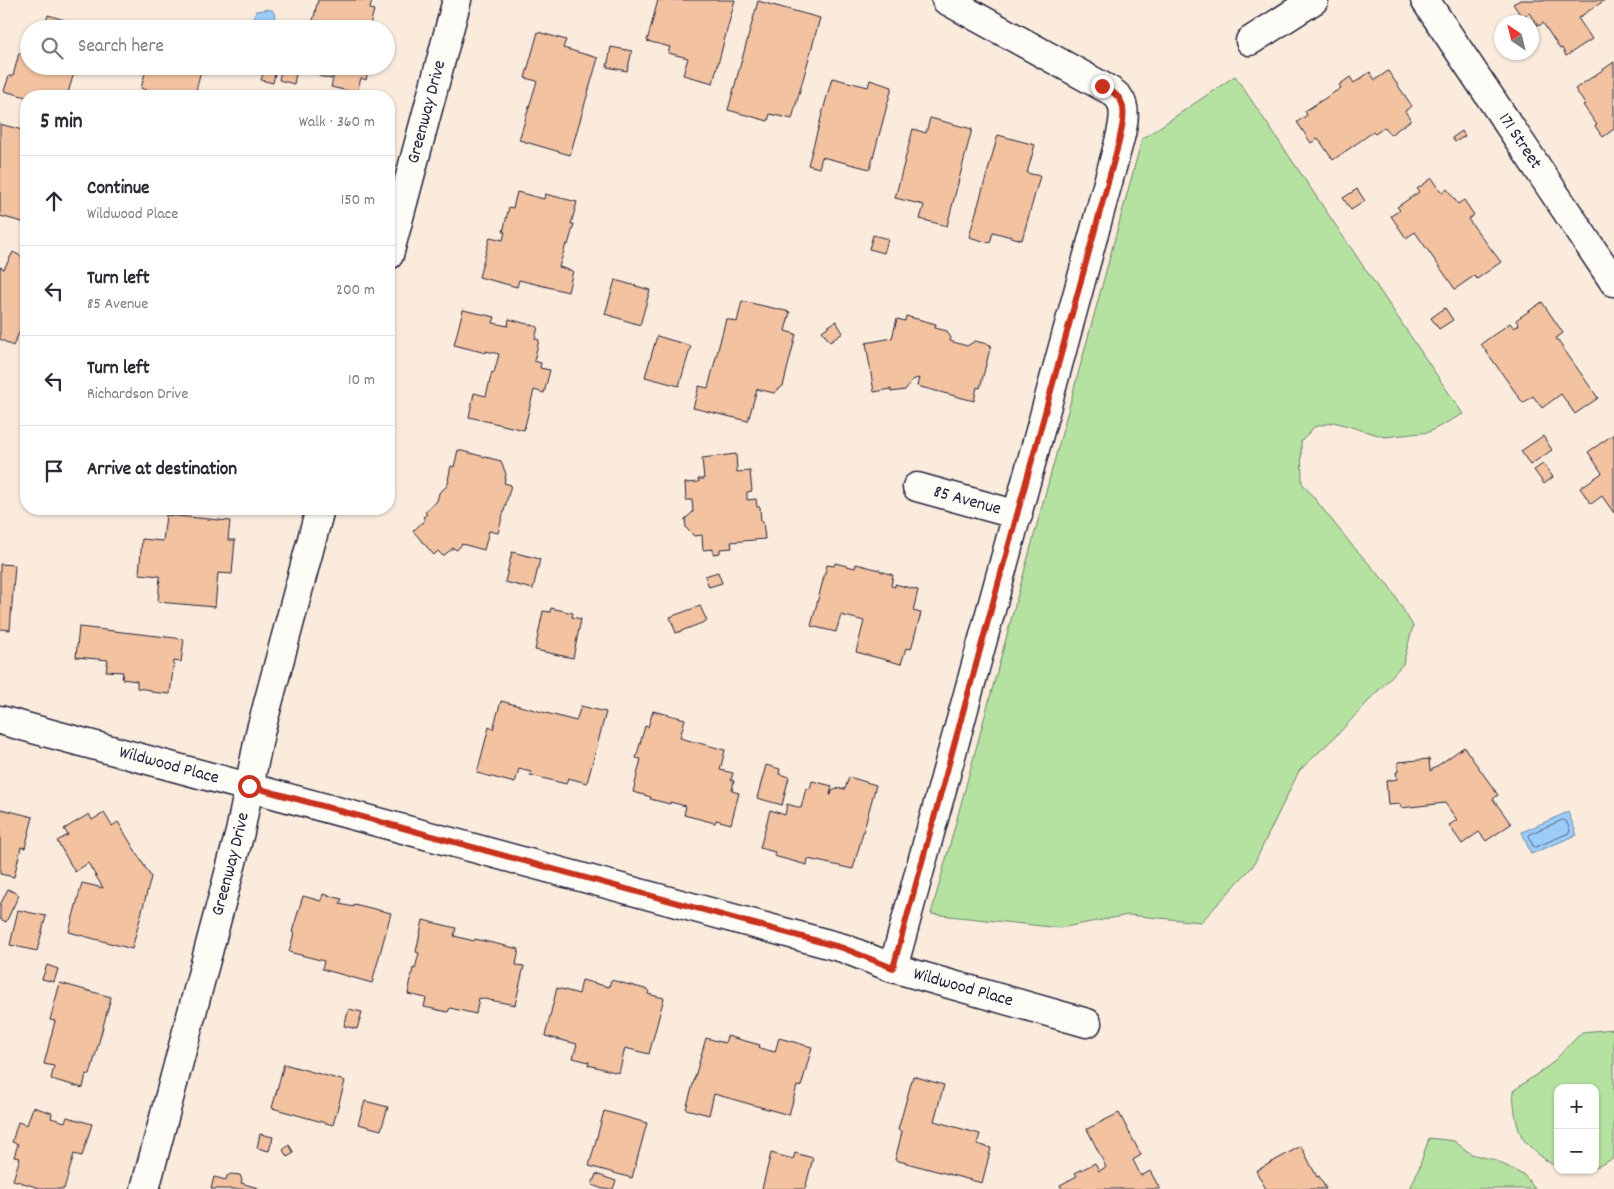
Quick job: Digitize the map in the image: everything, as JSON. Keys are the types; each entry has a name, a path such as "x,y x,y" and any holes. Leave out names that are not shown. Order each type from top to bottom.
{"street":[{"name":"Greenway Drive","path":"395,232 457,0"},
{"name":"85 Avenue","path":"893,968 1119,142 1124,114 1122,103 1115,95 1088,77 946,0"},
{"path":"1250,41 1314,0"},
{"name":"171 Street","path":"1425,0 1614,282"},
{"name":"85 Avenue","path":"917,487 1018,515"},
{"name":"Greenway Drive","path":"145,1189 240,832 260,733 318,515"},
{"name":"Wildwood Place","path":"0,720 843,948 893,968 1087,1023"}],"green space":[{"path":"1235,76 1463,414 1429,432 1385,437 1334,422 1314,427 1301,442 1302,483 1351,544 1389,586 1413,626 1403,664 1338,734 1299,771 1253,866 1201,922 1128,915 1060,928 931,914 1142,139"},
{"path":"1614,1029 1614,1158 1599,1166 1599,1084 1554,1084 1554,1165 1538,1154 1522,1137 1516,1120 1513,1091 1551,1064 1582,1032"},
{"path":"1429,1138 1454,1141 1471,1154 1495,1160 1525,1176 1535,1189 1410,1189"}],"water":[{"path":"269,9 273,11 275,15 274,20 254,20 256,11"},
{"path":"1568,812 1577,835 1531,854 1522,832"}],"building":[{"path":"318,0 372,0 370,9 374,10 371,20 313,20"},
{"path":"658,0 735,0 713,83 683,75 688,58 668,53 670,47 647,41"},
{"path":"1520,0 1605,0 1578,18 1592,39 1566,56 1543,23 1539,25 1539,15 1530,15 1529,13 1521,15 1513,4"},
{"path":"758,1 820,18 792,119 770,114 768,121 728,110"},
{"path":"48,15 64,20 47,20"},
{"path":"538,32 566,40 563,48 598,58 570,155 519,140 537,81 525,78"},
{"path":"611,47 632,51 627,71 607,67"},
{"path":"19,53 20,75 73,75 69,90 20,90 20,95 4,91 9,76 13,76"},
{"path":"1614,62 1614,129 1603,137 1575,89"},
{"path":"1388,71 1412,106 1405,111 1411,120 1390,135 1385,127 1375,134 1373,132 1333,160 1318,138 1311,143 1297,122 1307,115 1305,111 1341,88 1339,85 1350,77 1354,83 1370,72 1375,80"},
{"path":"145,75 200,75 196,90 147,90 141,88"},
{"path":"263,75 275,75 273,83 261,80"},
{"path":"280,75 296,75 294,84 279,80"},
{"path":"319,75 332,75 331,79"},
{"path":"334,75 367,75 366,80 361,78 358,90 344,90 331,87"},
{"path":"832,78 868,87 870,80 892,87 870,169 822,157 819,168 808,165"},
{"path":"930,118 972,129 947,226 920,219 924,205 895,198 913,129 926,133"},
{"path":"0,124 20,129 20,221 0,216"},
{"path":"1462,131 1465,136 1455,142 1452,138"},
{"path":"998,135 1035,145 1027,173 1040,176 1022,240 993,232 990,243 969,237"},
{"path":"1432,178 1442,193 1447,189 1458,204 1464,200 1474,215 1468,219 1501,262 1477,279 1474,276 1455,289 1415,232 1406,238 1391,216 1400,210 1397,207 1419,192 1417,189"},
{"path":"1357,189 1365,201 1351,210 1343,198"},
{"path":"517,192 544,199 545,194 577,202 571,224 574,224 559,267 573,271 568,292 519,280 517,287 479,277 490,237 503,240 509,207 513,208"},
{"path":"873,235 888,239 884,253 869,249"},
{"path":"13,252 20,256 20,331 13,346 0,339 0,267 4,269"},
{"path":"615,280 650,290 640,325 605,314"},
{"path":"742,301 790,312 785,331 796,334 783,386 774,393 757,389 748,421 693,408 699,386 708,388 726,319 737,322"},
{"path":"1542,302 1563,333 1556,338 1598,398 1575,414 1561,394 1542,408 1533,396 1523,403 1481,344 1510,323 1514,328 1519,325 1516,320"},
{"path":"1445,308 1453,320 1439,329 1431,318"},
{"path":"463,310 495,317 493,323 508,326 509,319 538,327 535,339 539,340 534,361 541,363 540,368 550,370 544,393 534,390 524,430 469,417 474,393 486,396 499,354 486,351 486,353 454,345"},
{"path":"906,316 936,324 935,328 947,331 951,338 950,341 967,346 975,341 991,345 980,388 977,387 974,401 917,386 919,378 912,380 905,390 891,392 891,389 874,392 866,343 892,338 897,319 905,321"},
{"path":"836,321 843,333 830,342 822,331"},
{"path":"657,336 691,346 679,386 645,377"},
{"path":"1614,434 1614,513 1602,496 1591,504 1580,488 1602,473 1588,452"},
{"path":"1543,436 1552,450 1530,465 1521,451"},
{"path":"458,450 501,461 506,474 504,483 511,485 498,533 489,531 484,550 462,544 457,550 453,548 443,556 438,551 434,555 413,531 425,520 423,517 427,514 425,512 437,501 439,493 447,486 451,466 454,467"},
{"path":"736,454 737,472 750,471 752,491 747,492 747,500 756,499 757,507 760,507 765,539 731,542 732,548 720,549 720,553 713,554 713,549 703,550 702,535 694,536 686,528 685,519 693,512 692,500 686,500 685,483 699,482 698,479 704,479 702,458"},
{"path":"1543,464 1553,477 1544,484 1534,470"},
{"path":"166,515 230,521 228,540 235,540 232,574 218,573 215,607 158,602 160,576 139,574 142,539 163,541"},
{"path":"512,552 540,559 533,589 505,582"},
{"path":"835,563 855,568 856,564 880,570 893,575 891,586 895,587 895,584 918,590 913,611 921,613 911,649 906,648 901,664 856,652 864,621 841,615 836,632 811,626 827,565 834,566"},
{"path":"0,564 15,565 10,630 0,629"},
{"path":"718,572 722,583 709,587 705,576"},
{"path":"700,606 707,621 676,633 670,617"},
{"path":"551,608 573,613 572,617 581,619 573,658 535,650 543,611 550,612"},
{"path":"79,627 184,639 181,662 174,661 170,694 137,688 137,681 122,679 123,672 106,671 108,660 76,657"},
{"path":"501,701 576,721 581,706 606,712 587,783 568,778 566,784 530,775 531,772 519,769 515,783 477,773 489,727 493,729"},
{"path":"653,711 685,719 680,738 725,750 720,770 733,773 731,780 734,781 732,791 739,793 731,824 716,820 715,823 684,815 686,806 650,799 651,797 633,792 641,759 636,758 645,726 648,727"},
{"path":"1464,747 1498,795 1493,799 1511,824 1486,841 1479,832 1462,844 1449,825 1457,820 1445,803 1401,808 1400,804 1388,805 1386,781 1397,779 1398,762 1429,759 1430,771"},
{"path":"766,765 780,769 779,774 789,777 782,805 757,798"},
{"path":"849,777 876,785 853,869 808,859 807,865 774,856 775,852 760,848 770,810 785,815 787,804 801,808 806,788 810,789 812,781 832,786 831,795 832,791 839,788 845,789"},
{"path":"1,809 33,817 25,848 21,847 14,877 0,874"},
{"path":"104,813 112,826 118,822 151,877 132,949 69,932 82,883 103,888 88,863 75,872 57,841 68,835 64,829 89,814 92,820"},
{"path":"8,889 19,895 6,922 0,919 0,905"},
{"path":"323,894 342,899 340,904 353,907 354,904 391,913 372,983 322,969 324,961 289,952 294,933 292,932 303,896 321,901"},
{"path":"18,910 46,916 37,951 10,945"},
{"path":"423,920 456,928 454,936 519,949 516,965 524,966 515,1005 479,998 476,1014 450,1008 448,1012 424,1007 426,998 408,994 413,968 415,969 419,953 416,952"},
{"path":"47,965 58,969 54,982 42,979"},
{"path":"582,980 609,987 611,980 649,990 648,994 664,998 649,1054 625,1048 619,1073 588,1065 589,1062 573,1058 577,1044 545,1036 557,988 579,994"},
{"path":"60,983 111,997 90,1075 86,1074 83,1088 51,1079 54,1066 44,1064 55,1021 50,1020"},
{"path":"349,1009 362,1012 357,1029 344,1026"},
{"path":"727,1036 760,1045 759,1048 775,1052 779,1038 812,1047 801,1087 797,1086 789,1115 714,1094 709,1115 686,1109 706,1038 725,1043"},
{"path":"284,1064 345,1081 333,1125 272,1108"},
{"path":"913,1076 944,1085 934,1121 980,1134 977,1144 991,1148 982,1183 895,1160 902,1132 898,1130"},
{"path":"365,1101 388,1107 381,1130 358,1124"},
{"path":"33,1107 52,1113 51,1118 65,1122 67,1117 92,1124 82,1156 74,1154 64,1189 43,1189 13,1180 20,1158 14,1157 18,1144 12,1142 18,1122 27,1125"},
{"path":"604,1111 647,1123 632,1178 589,1166"},
{"path":"1119,1113 1141,1155 1133,1160 1141,1176 1150,1171 1160,1189 1062,1189 1060,1185 1077,1176 1075,1173 1095,1163 1099,1171 1106,1167 1087,1129"},
{"path":"260,1134 273,1137 269,1151 257,1148"},
{"path":"289,1145 294,1153 287,1157 283,1150"},
{"path":"1301,1146 1317,1177 1319,1176 1326,1189 1266,1189 1256,1171"},
{"path":"771,1153 793,1159 795,1153 813,1158 805,1189 762,1189"},
{"path":"231,1174 240,1175 241,1183 258,1189 211,1189 214,1177 226,1180 227,1176"},
{"path":"596,1174 616,1181 613,1189 603,1189 592,1185"}],"route":[{"path":"249,786 843,948 893,968 1119,142 1124,114 1122,103 1119,98 1102,86"}]}
